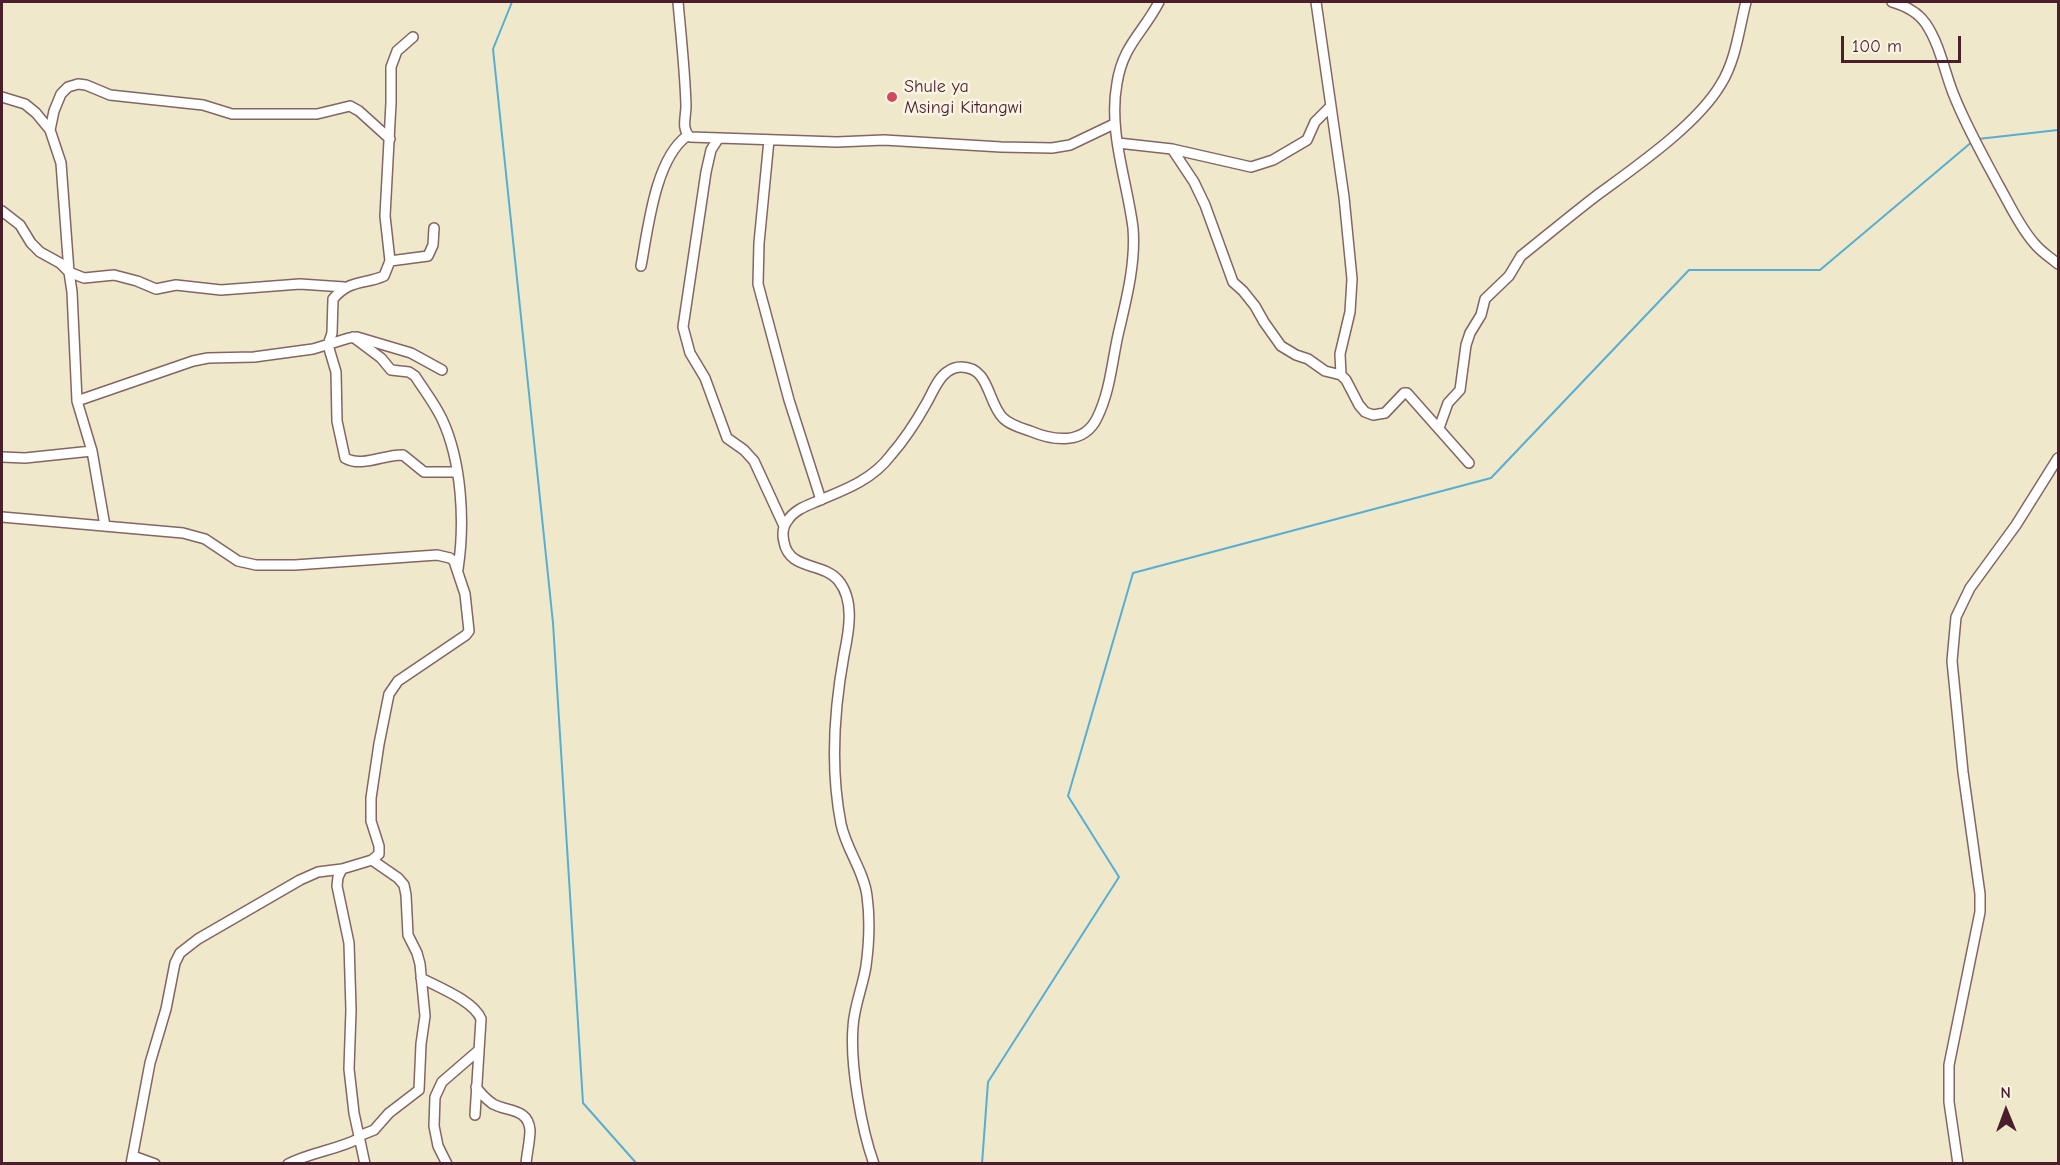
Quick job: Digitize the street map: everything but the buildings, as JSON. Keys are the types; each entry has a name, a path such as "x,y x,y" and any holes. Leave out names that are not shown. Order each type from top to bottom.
{"street":[{"path":"678,2 686,108 684,128 687,136"},
{"path":"874,1164 863,1126 853,1052 854,1018 866,967 867,897 865,885 848,849 841,824 834,746 838,688 849,626 849,603 837,580 830,574 795,560 787,553 783,535 784,526 789,518 799,510 866,479 882,467 925,406 942,377 955,368 970,368 980,375 998,413 1017,427 1046,438 1068,439 1088,431 1096,422 1110,376 1122,323 1134,243 1114,124 1116,84 1125,52 1151,17 1159,2"},
{"path":"1316,2 1344,197 1352,279 1350,312 1340,354 1341,375"},
{"path":"1439,428 1448,403 1460,390 1466,345 1481,315 1485,299 1509,276 1521,256 1643,160 1708,103 1722,84 1729,68 1746,2"},
{"path":"1893,2 1918,14 1926,24 1936,43 1953,93 1974,140 2005,197 2032,241 2058,264"},
{"path":"2,211 20,225 40,252 60,263 69,272 84,278 114,275 156,289 176,285 221,290 300,284 344,287 384,276 390,261 385,216 390,139 390,67 397,51 412,38"},
{"path":"50,130 61,94 68,87 78,84 87,85 110,95 203,105 232,114 317,114 350,106 390,139"},
{"path":"2,97 24,104 36,114 50,130 61,163 72,292 77,401 92,451 105,526"},
{"path":"1118,143 1172,150 1251,167 1287,153 1306,140 1315,122 1331,106"},
{"path":"641,266 651,207 671,155 679,142 687,136 837,142 876,140 1052,148 1070,145 1114,124"},
{"path":"718,139 711,150 706,171 683,327 690,353 705,378 727,438 744,450 754,461 784,526"},
{"path":"770,140 759,243 758,284 789,400 821,500"},
{"path":"1172,150 1194,182 1205,205 1233,282 1255,306 1281,346 1308,359 1325,371 1341,375 1359,405 1365,412 1373,415 1384,413 1404,393 1407,393 1469,463"},
{"path":"390,261 428,256 433,245 434,228"},
{"path":"344,287 333,299 332,333 328,345 336,372 337,421 345,458 360,462 403,455 424,472 457,472"},
{"path":"77,401 208,358 254,357 313,350 353,337 411,353 442,370"},
{"path":"155,1164 132,1160 150,1063 166,1009 175,963 180,953 198,939 300,880 318,872 342,869 378,856 380,851 370,811 389,694 398,681 466,635 468,631 469,617 458,569 461,531 457,472 454,453 441,417 415,376 409,372 391,370 381,358 353,337"},
{"path":"2,457 25,458 92,451"},
{"path":"1958,1164 1949,1101 1949,1065 1980,912 1980,894 1963,772 1952,661 1956,617 1970,588 2016,525 2058,458"},
{"path":"2,517 195,535 214,544 238,561 256,565 295,566 436,555 450,558 458,569"},
{"path":"288,1164 310,1154 342,1146 374,1131 389,1113 419,1090 425,1016 417,953 408,935 404,885 398,878 372,860"},
{"path":"342,869 337,886 349,943 351,1010 349,1069 365,1164"},
{"path":"421,978 456,996 478,1013 482,1030 475,1115"},
{"path":"447,1164 438,1146 434,1126 435,1097 442,1082 479,1050"},
{"path":"476,1087 496,1106 521,1113 528,1122 530,1140 525,1164"}],"waterway":[{"path":"512,2 493,49 553,623 583,1103 637,1164"},
{"path":"1978,139 2058,130"},
{"path":"982,1164 988,1082 1119,877 1068,796 1133,573 1491,478 1689,270 1820,270 1973,141"}],"place":[{"name":"Shule ya Msingi Kitangwi","path":"892,97"}]}
